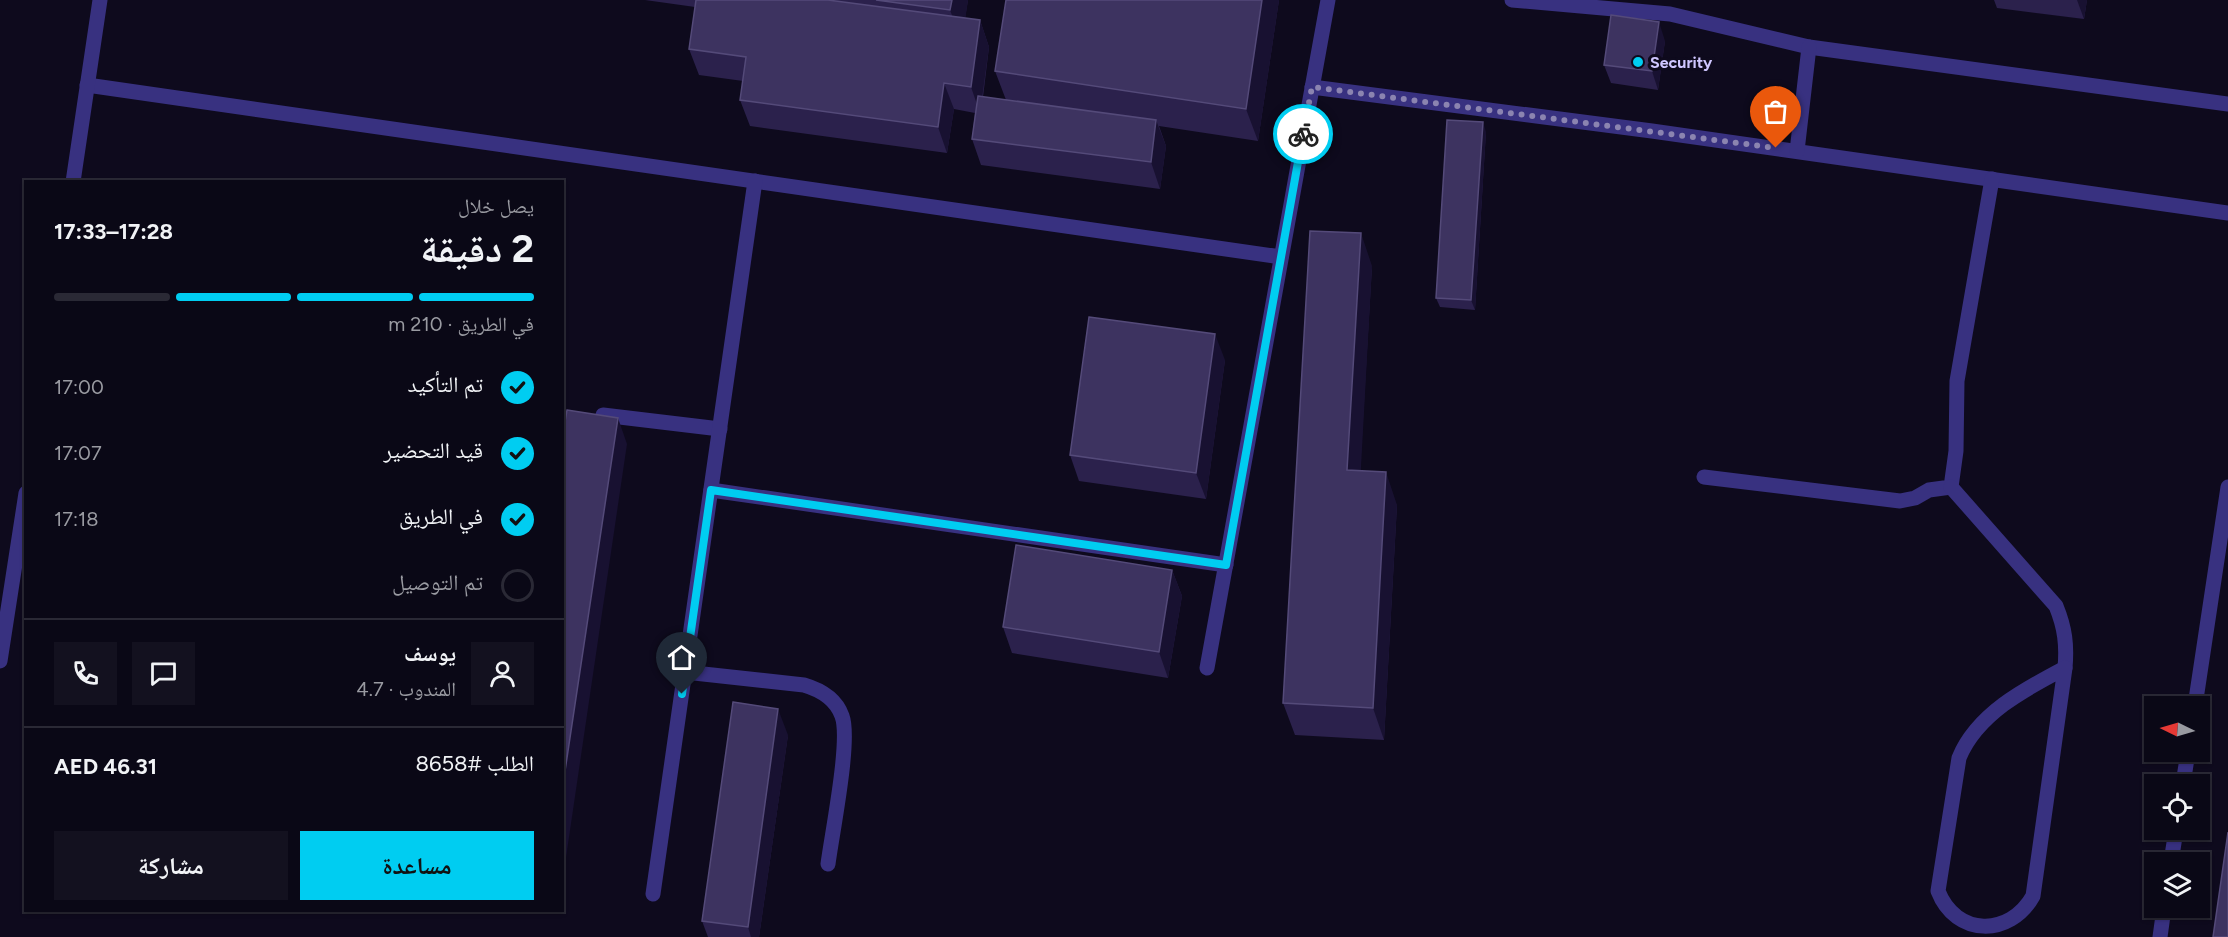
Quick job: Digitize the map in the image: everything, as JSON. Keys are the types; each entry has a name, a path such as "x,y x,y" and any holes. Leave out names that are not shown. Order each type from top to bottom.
{"lane":[{"path":"73,180 100,0"},
{"path":"1207,668 1328,0"},
{"path":"1512,0 1670,14 1809,47 2228,104"},
{"path":"1797,151 1809,47"},
{"path":"87,85 1281,257"},
{"path":"1312,87 1797,151 2228,213"},
{"path":"1992,179 1957,381 1956,452 1951,487 2056,606 2065,626 2067,647 2065,668 2033,896 2020,919 2008,926 1982,932 1966,928 1953,919 1943,906 1938,891 1959,758 1964,744 1982,722 2028,689 2065,668"},
{"path":"653,894 755,181"},
{"path":"603,415 720,429"},
{"path":"1704,477 1900,501 1915,498 1929,489 1951,487"},
{"path":"2197,696 2228,487"},
{"path":"711,490 1226,565"},
{"path":"0,661 24,506"},
{"path":"685,672 804,685 817,688 836,705 842,717 844,743 828,864"},
{"path":"2160,937 2163,918"}],"building":[{"path":"696,0 828,0 980,20 971,87 944,83 938,127 740,100 746,57 689,49"},
{"path":"876,0 952,0 950,10"},
{"path":"1006,0 1262,0 1246,109 995,71"},
{"path":"1611,15 1659,22 1652,71 1604,65"},
{"path":"978,96 1156,120 1151,162 972,139"},
{"path":"1447,120 1483,122 1471,300 1436,298"},
{"path":"1310,231 1361,233 1347,470 1386,472 1373,708 1283,703"},
{"path":"1089,317 1215,334 1196,473 1070,455"},
{"path":"567,410 618,418 564,778 564,427"},
{"path":"1016,545 1172,570 1159,652 1003,627"},
{"path":"733,702 778,709 748,927 702,921"},
{"path":"2228,832 2228,937 2213,937"}],"way so far":[{"path":"1303,134 1312,87 1776,148"}],"place":[{"name":"Security","path":"1638,62"}],"route":[{"path":"682,694 711,490 1226,565 1303,134"}]}
